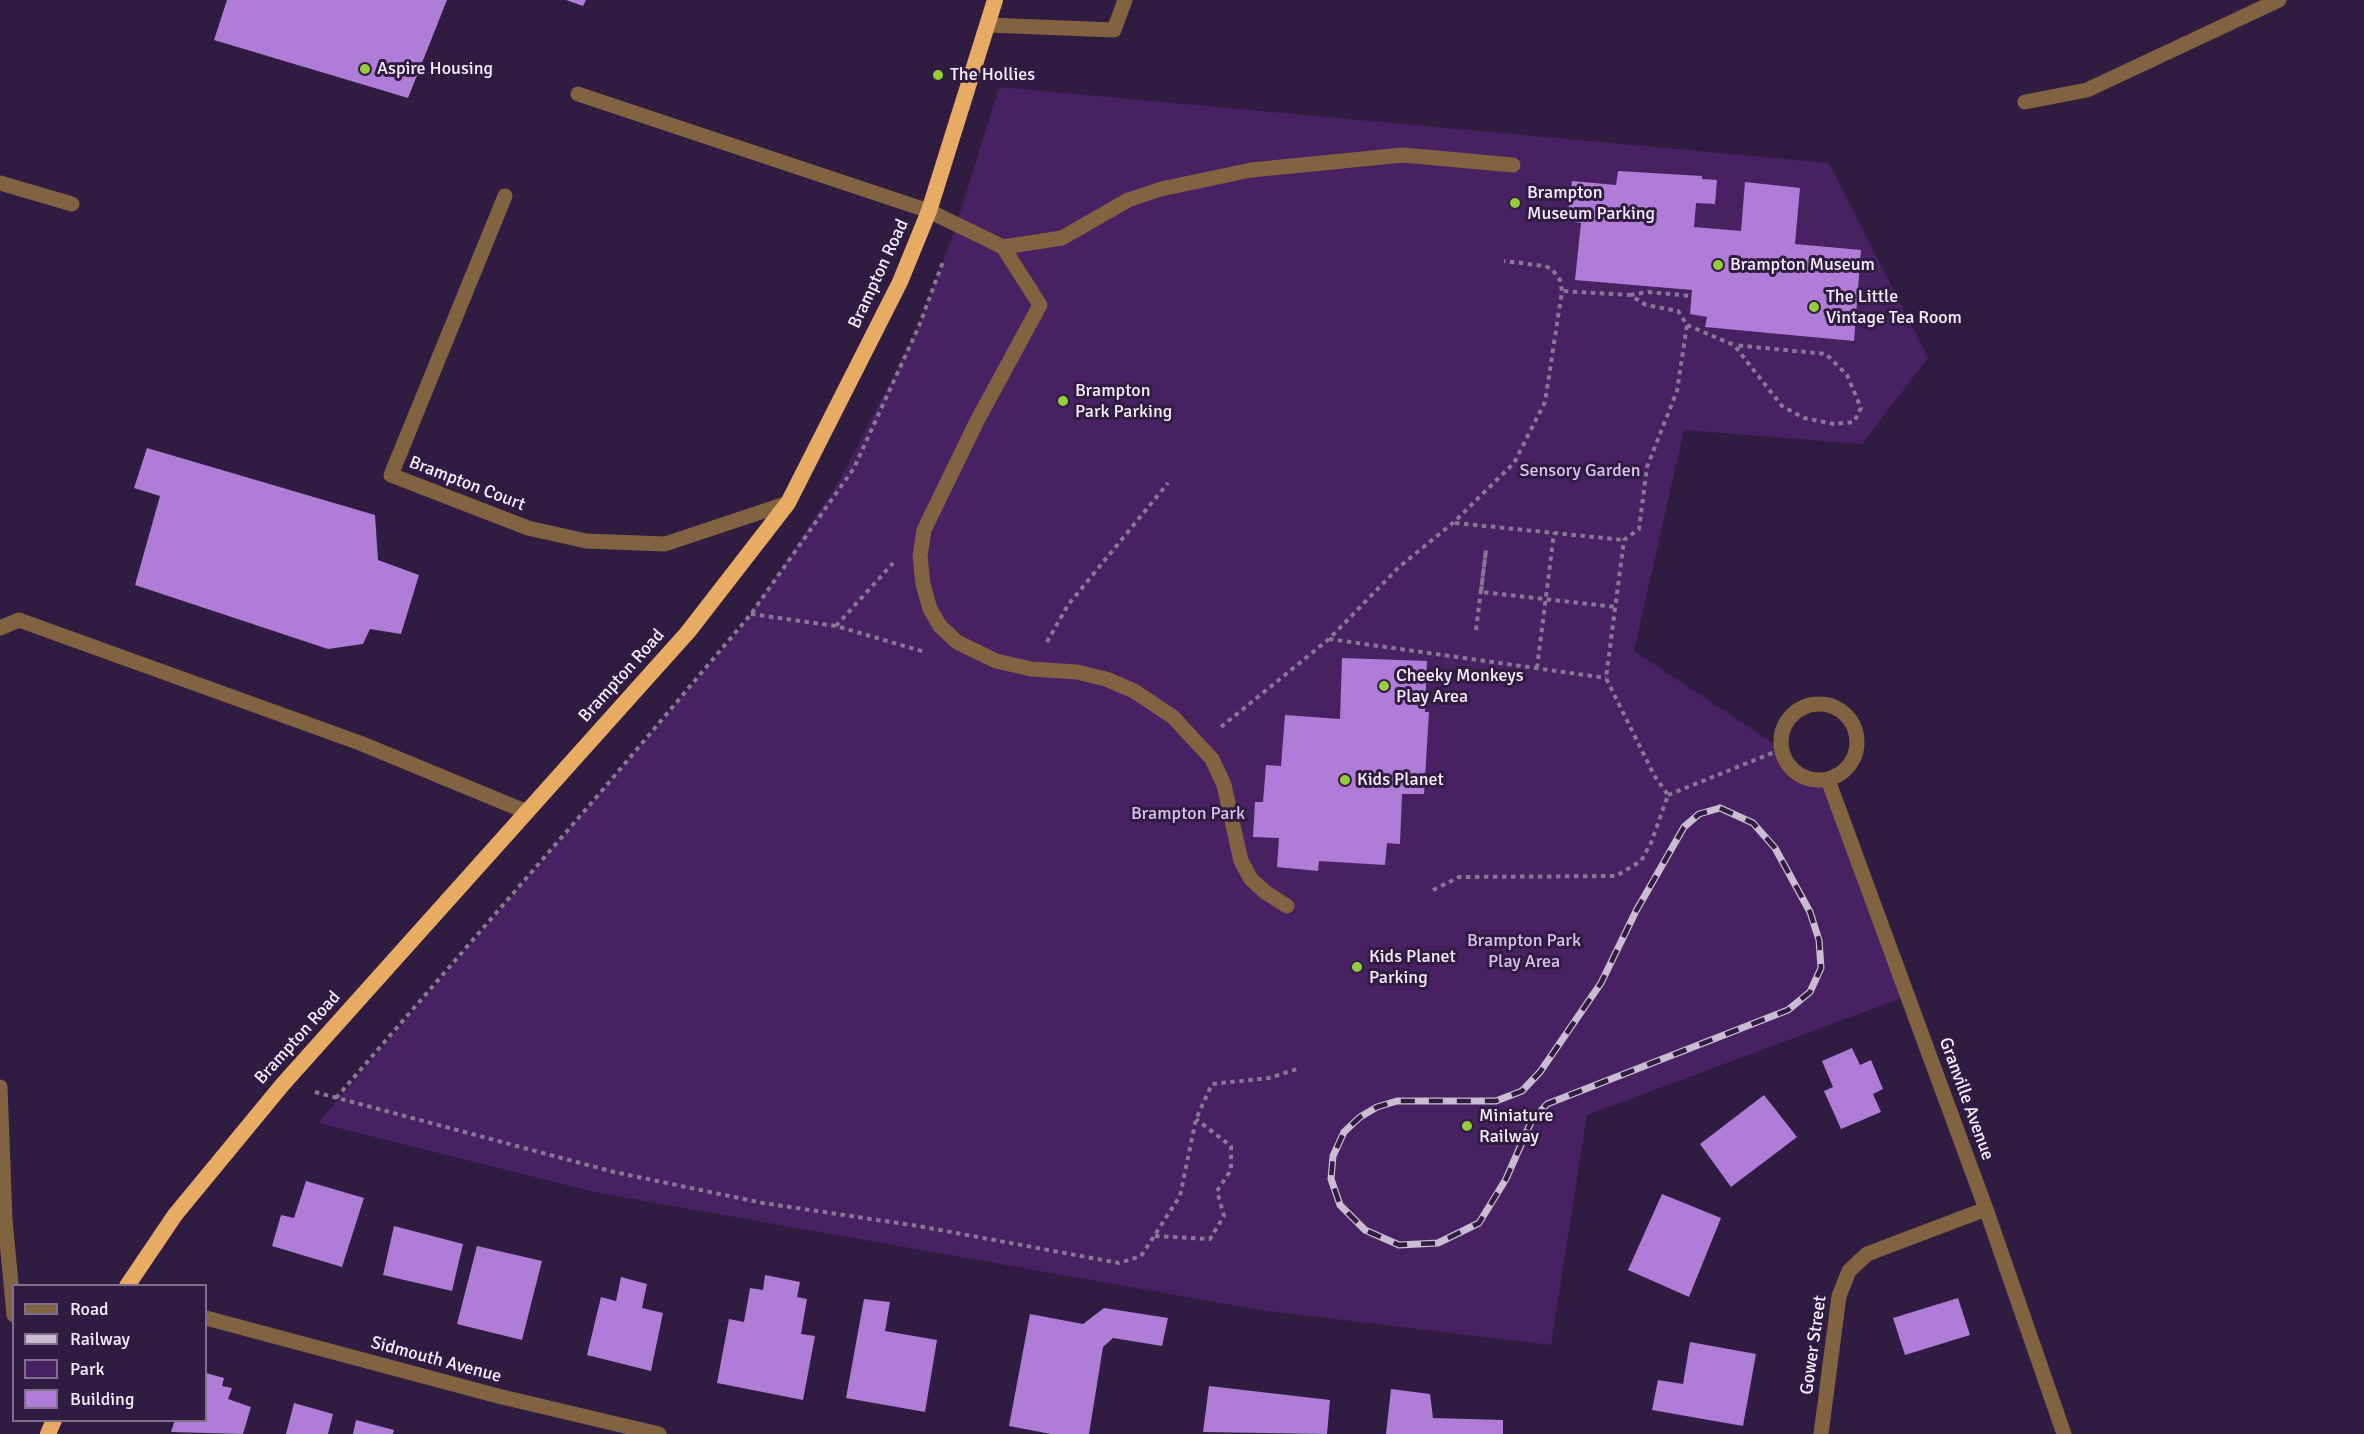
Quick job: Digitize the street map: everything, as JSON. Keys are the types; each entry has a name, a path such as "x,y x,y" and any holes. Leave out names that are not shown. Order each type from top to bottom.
{"highway":[{"name":"Brampton Road","path":"128,1284 175,1215 283,1083 688,632 788,503 900,282 929,211 995,0"}],"street":[{"path":"988,25 1114,30 1125,0"},
{"path":"2025,102 2087,90 2279,0"},
{"path":"578,94 929,211 1003,247 1062,238 1128,200 1161,189 1251,170 1403,155 1513,165"},
{"path":"0,183 72,204"},
{"name":"Brampton Court","path":"505,196 391,475 528,528 586,541 664,544 788,503"},
{"path":"1003,247 1040,306 976,421 924,530 920,556 923,584 930,609 940,626 957,642 996,661 1031,669 1077,672 1134,691 1173,717 1200,743 1212,759 1224,785 1241,861 1251,879 1265,892 1287,906"},
{"path":"0,628 19,620 360,743 527,812"},
{"path":"1822,704 1836,708 1853,726 1856,737 1856,750 1851,764 1840,775 1828,780 1816,780 1794,770 1785,761 1782,749 1784,727 1799,710 1822,704"},
{"name":"Granville Avenue","path":"1828,780 1986,1209 2064,1434"},
{"path":"0,1087 5,1220 12,1294"},
{"name":"Gower Street","path":"1821,1434 1839,1296 1850,1271 1868,1254 1986,1209"},
{"name":"Sidmouth Avenue","path":"207,1318 498,1396 658,1434"}],"path":[{"path":"336,1098 578,820 751,614 854,468 919,326 956,226"},
{"path":"1200,743 1329,639 1400,567 1454,522 1514,463 1545,402 1562,291 1560,280 1552,269 1545,266 1504,261"},
{"path":"1562,291 1630,295 1648,292 1692,296"},
{"path":"1630,295 1646,305 1678,311 1688,325 1734,345 1826,354 1848,375 1862,408 1854,422 1833,424 1804,418 1782,406 1734,345"},
{"path":"1454,522 1624,540 1639,529 1647,467 1677,391 1688,325"},
{"path":"1031,669 1068,604 1168,483"},
{"path":"836,626 924,530"},
{"path":"1538,668 1554,533"},
{"path":"1624,540 1606,678 1654,775 1668,795"},
{"path":"1476,630 1486,550 1481,592 1616,606"},
{"path":"751,614 836,626 925,652 957,642"},
{"path":"1329,639 1606,678"},
{"path":"1433,890 1459,877 1616,876 1641,861 1651,843 1668,795 1782,749"},
{"path":"283,1083 614,1172 764,1203 918,1226 1119,1263 1141,1256 1180,1196 1196,1119 1212,1084 1269,1078 1300,1068"},
{"path":"1155,1236 1210,1239 1224,1216 1217,1191 1232,1170 1232,1146 1196,1119"}],"green space":[{"name":"Brampton Park","path":"999,87 1829,163 1928,358 1862,444 1684,430 1634,651 1782,749 1785,761 1794,770 1806,777 1822,780 1907,996 1587,1115 1551,1345 1260,1310 594,1192 318,1123 742,627 840,480 919,326 956,226"}],"building":[{"name":"Aspire Housing","path":"227,0 447,0 408,98 214,40"},
{"path":"566,0 586,0 583,6"},
{"name":"Brampton Museum","path":"1618,171 1702,176 1702,179 1717,180 1715,204 1696,203 1694,227 1741,231 1745,182 1800,188 1795,244 1861,250 1854,341 1705,327 1707,317 1690,314 1692,290 1575,280 1581,223 1567,221 1572,181 1616,185"},
{"path":"147,448 375,515 378,560 419,575 401,634 370,629 363,644 328,649 135,585 160,496 134,488"},
{"name":"Kids Planet","path":"1342,658 1427,661 1425,712 1429,712 1424,794 1402,794 1400,844 1387,843 1385,865 1319,861 1318,871 1277,867 1279,838 1253,837 1255,802 1263,802 1266,765 1281,766 1285,715 1340,719"},
{"path":"1852,1048 1860,1065 1871,1060 1883,1089 1873,1094 1881,1112 1841,1129 1824,1091 1833,1087 1822,1061"},
{"path":"1764,1095 1797,1137 1731,1187 1700,1144"},
{"path":"306,1181 364,1198 342,1267 272,1246 281,1215 294,1218"},
{"path":"1662,1194 1721,1218 1689,1297 1628,1270"},
{"path":"394,1226 463,1244 452,1291 383,1275"},
{"path":"477,1246 542,1261 522,1340 457,1324"},
{"path":"765,1275 800,1282 797,1297 807,1299 801,1334 815,1336 803,1400 717,1383 729,1319 744,1322 750,1288 763,1290"},
{"path":"621,1277 647,1284 642,1308 663,1313 651,1371 587,1355 601,1297 616,1301"},
{"path":"1958,1298 1970,1335 1905,1355 1893,1318"},
{"path":"864,1299 890,1302 885,1331 937,1340 925,1412 846,1398"},
{"path":"1104,1308 1168,1318 1162,1346 1113,1338 1103,1347 1089,1434 1051,1434 1009,1426 1030,1314 1083,1324"},
{"path":"1690,1342 1756,1354 1743,1426 1652,1410 1658,1380 1683,1384"},
{"path":"207,1373 224,1378 222,1386 232,1388 228,1399 251,1407 243,1434 171,1432 174,1422 207,1422"},
{"path":"1209,1386 1330,1400 1327,1434 1203,1432"},
{"path":"1391,1389 1430,1394 1433,1418 1503,1420 1503,1434 1386,1434"},
{"path":"294,1403 333,1414 328,1434 286,1434"},
{"path":"356,1420 394,1430 393,1434 353,1434"}],"railway":[{"path":"1720,808 1753,823 1775,848 1810,912 1819,940 1821,968 1810,992 1788,1010 1547,1104 1531,1122 1506,1179 1479,1223 1438,1243 1399,1245 1365,1230 1340,1205 1331,1179 1333,1156 1344,1132 1360,1117 1377,1107 1397,1101 1496,1101 1522,1091 1540,1072 1601,983 1636,911 1684,827 1699,814 1720,808"}],"place":[{"name":"Aspire Housing","path":"365,69"},
{"name":"The Hollies","path":"938,75"},
{"name":"Brampton Museum Parking","path":"1515,203"},
{"name":"Brampton Museum","path":"1718,265"},
{"name":"The Little Vintage Tea Room","path":"1814,307"},
{"name":"Brampton Park Parking","path":"1063,401"},
{"name":"Cheeky Monkeys Play Area","path":"1384,686"},
{"name":"Kids Planet","path":"1345,780"},
{"name":"Kids Planet Parking","path":"1357,967"},
{"name":"Miniature Railway","path":"1467,1126"}],"park label":[{"name":"Sensory Garden","path":"1580,471"},
{"name":"Brampton Park Play Area","path":"1524,951"}]}
